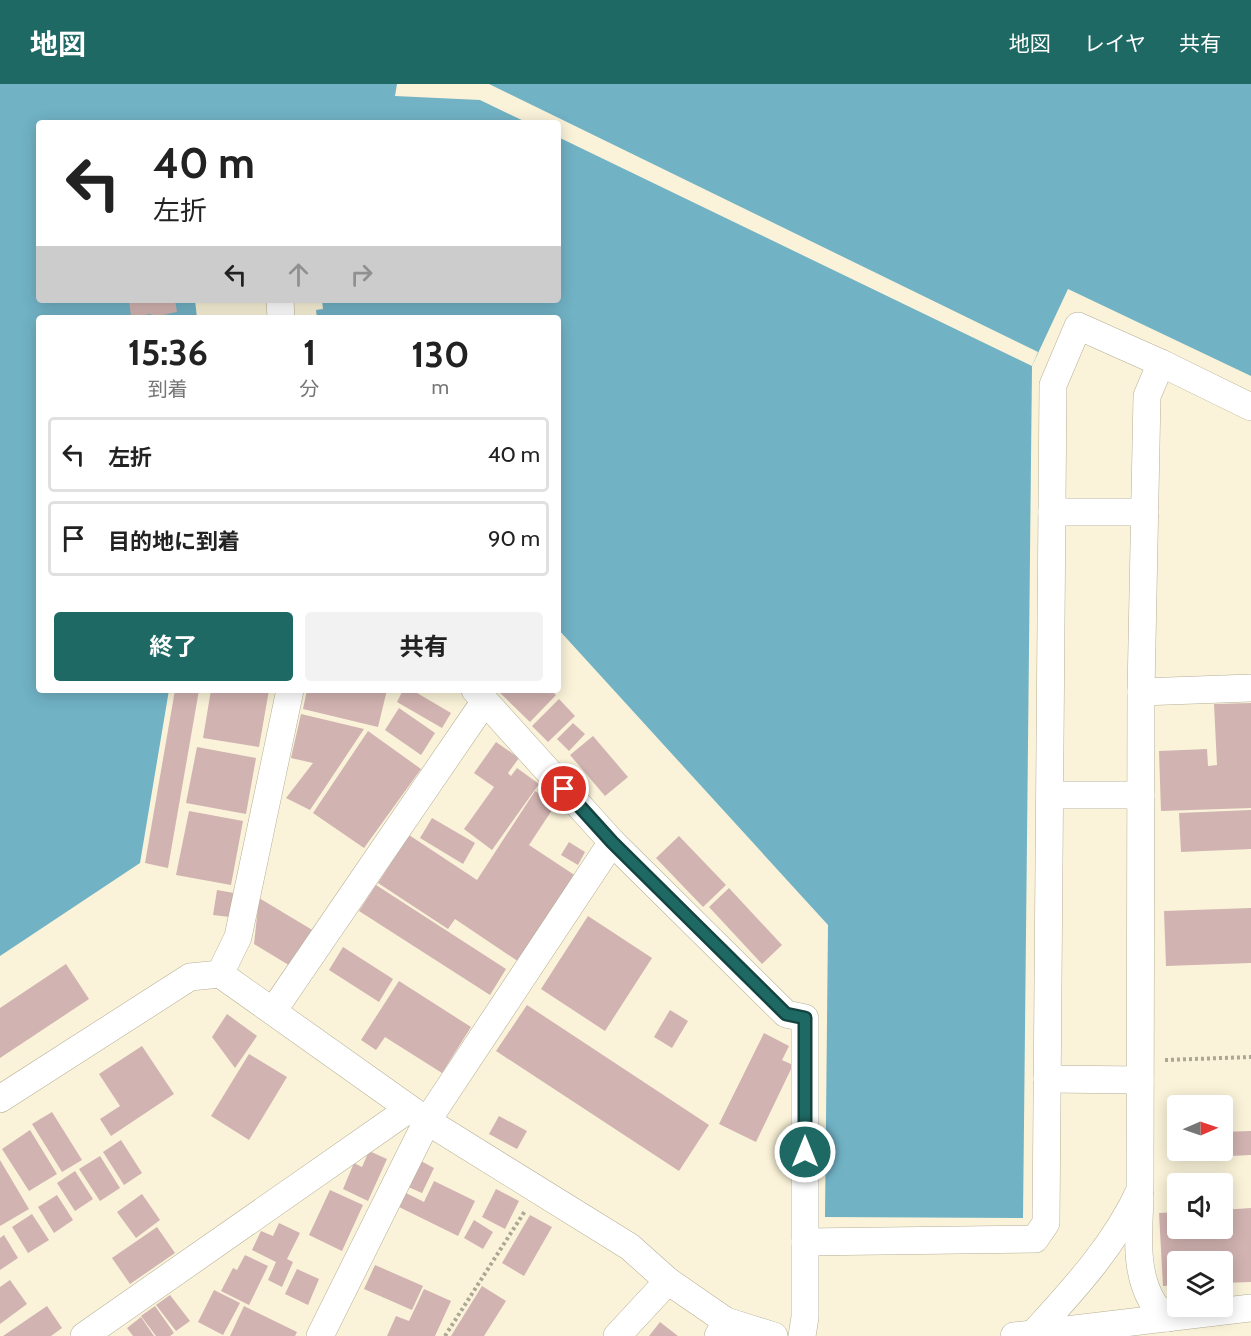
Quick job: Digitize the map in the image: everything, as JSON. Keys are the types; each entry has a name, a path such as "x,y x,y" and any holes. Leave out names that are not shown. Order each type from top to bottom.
{"street":[{"path":"805,1242 1035,1239 1046,1223 1053,385 1078,326 1251,406"},
{"path":"1161,363 1147,396 1141,692 1138,1251 1142,1273 1152,1301 1168,1318"},
{"path":"1052,512 1145,512"},
{"path":"1141,692 1251,688"},
{"path":"220,974 238,937 289,693"},
{"path":"273,1011 480,695 612,842 786,1014 805,1018 805,1317 802,1336"},
{"path":"1050,795 1141,795"},
{"path":"320,1336 418,1115 612,842"},
{"path":"0,1099 190,977 220,974 418,1115 630,1247 722,1328 774,1336"},
{"path":"1047,1079 1140,1071"},
{"path":"84,1336 418,1115"},
{"path":"1027,1335 1081,1280 1128,1215 1140,1190"},
{"path":"616,1336 668,1281"},
{"path":"1027,1335 1251,1308"}],"path":[{"path":"1140,1071 1251,1057"},
{"path":"444,1336 539,1190"}],"water":[{"path":"0,84 1251,84 1251,376 1068,289 1032,366 1023,1218 825,1217 828,925 561,632 561,315 317,315 316,310 323,309 322,303 561,303 561,120 36,120 36,303 195,303 197,315 36,315 36,693 168,693 140,863 0,956"}],"pier":[{"path":"397,84 489,84 1038,352 1032,366 561,138 561,120 522,120 480,100 395,96"}],"building":[{"path":"129,303 176,303 177,312 163,315 131,315"},
{"path":"174,693 198,693 168,868 145,863"},
{"path":"210,693 268,693 259,747 203,738"},
{"path":"306,693 386,693 378,727 303,709"},
{"path":"402,693 417,693 451,713 442,728 397,702"},
{"path":"500,693 554,693 556,695 530,722"},
{"path":"559,699 575,716 548,742 532,726"},
{"path":"1251,703 1251,808 1161,811 1159,751 1207,749 1208,766 1217,765 1214,704"},
{"path":"399,708 435,733 421,755 385,730"},
{"path":"301,714 364,729 310,810 286,798 313,763 291,758"},
{"path":"573,723 585,734 569,751 557,739"},
{"path":"368,731 421,769 364,848 313,813"},
{"path":"593,736 628,777 605,796 570,755"},
{"path":"496,742 519,758 508,773 511,776 517,768 539,784 492,850 464,829 494,787 474,773"},
{"path":"197,747 256,758 246,814 186,803"},
{"path":"535,791 556,804 529,845 576,876 519,962 455,919 448,929 378,883 409,835 477,880"},
{"path":"1251,810 1251,849 1181,852 1179,813"},
{"path":"189,811 243,821 231,885 176,875"},
{"path":"432,818 475,843 463,864 420,838"},
{"path":"679,836 726,885 703,907 656,858"},
{"path":"569,842 585,852 578,865 561,855"},
{"path":"376,885 506,969 490,995 359,911"},
{"path":"729,888 782,945 762,964 709,907"},
{"path":"217,890 234,893 230,917 213,915"},
{"path":"259,898 314,931 292,967 254,944"},
{"path":"1251,908 1251,963 1166,966 1164,911"},
{"path":"588,916 652,958 605,1031 541,989"},
{"path":"343,947 393,979 379,1002 329,970"},
{"path":"66,964 89,999 0,1058 0,1008"},
{"path":"399,981 471,1027 442,1073 385,1037 376,1050 361,1040"},
{"path":"527,1005 709,1125 679,1171 496,1051"},
{"path":"670,1010 688,1021 672,1048 654,1037"},
{"path":"227,1014 257,1036 235,1068 212,1037"},
{"path":"764,1033 789,1046 782,1060 793,1065 756,1142 719,1124"},
{"path":"142,1046 174,1094 111,1136 100,1119 120,1106 99,1074"},
{"path":"249,1054 287,1077 249,1140 211,1116"},
{"path":"52,1112 82,1160 62,1172 32,1124"},
{"path":"499,1116 527,1131 517,1149 489,1134"},
{"path":"30,1130 57,1174 29,1191 2,1149"},
{"path":"1251,1131 1251,1155 1233,1156 1233,1132"},
{"path":"121,1140 142,1173 124,1185 103,1152"},
{"path":"369,1151 387,1159 368,1201 343,1189 354,1163 362,1167"},
{"path":"100,1156 120,1188 100,1201 79,1169"},
{"path":"0,1160 29,1209 0,1226"},
{"path":"419,1160 434,1168 422,1193 406,1186"},
{"path":"75,1171 93,1199 75,1211 57,1183"},
{"path":"434,1181 475,1201 458,1236 397,1206 404,1192 424,1202"},
{"path":"496,1189 519,1201 505,1229 482,1217"},
{"path":"330,1190 363,1205 342,1251 309,1235"},
{"path":"142,1194 160,1220 136,1238 117,1212"},
{"path":"57,1195 73,1220 54,1233 38,1207"},
{"path":"1251,1208 1251,1282 1233,1283 1233,1251 1167,1251 1167,1286 1163,1286 1159,1213 1167,1213 1167,1239 1233,1239 1233,1209"},
{"path":"32,1214 49,1240 28,1253 12,1227"},
{"path":"530,1215 552,1227 524,1276 502,1263"},
{"path":"474,1220 493,1232 483,1249 464,1238"},
{"path":"279,1223 300,1233 287,1259 293,1262 282,1287 268,1280 276,1262 252,1250 261,1231 273,1236"},
{"path":"157,1227 175,1253 130,1284 112,1258"},
{"path":"4,1235 18,1258 0,1270 0,1238"},
{"path":"245,1255 268,1266 249,1305 221,1291 233,1268 237,1270"},
{"path":"375,1265 423,1286 412,1310 364,1289"},
{"path":"297,1269 319,1279 308,1305 285,1294"},
{"path":"10,1280 27,1304 0,1324 0,1287"},
{"path":"482,1286 506,1301 484,1336 451,1336"},
{"path":"424,1289 451,1301 435,1336 387,1336 396,1316 409,1321"},
{"path":"214,1290 240,1303 223,1335 198,1322"},
{"path":"170,1295 190,1321 176,1331 156,1305"},
{"path":"47,1306 62,1328 51,1336 3,1336"},
{"path":"155,1306 174,1333 170,1336 156,1336 141,1316"},
{"path":"244,1306 297,1332 295,1336 230,1336"},
{"path":"141,1317 154,1336 133,1336 127,1328"},
{"path":"660,1322 678,1336 649,1336"}],"route":[{"path":"564,789 612,842 786,1014 805,1018 805,1152"}]}
